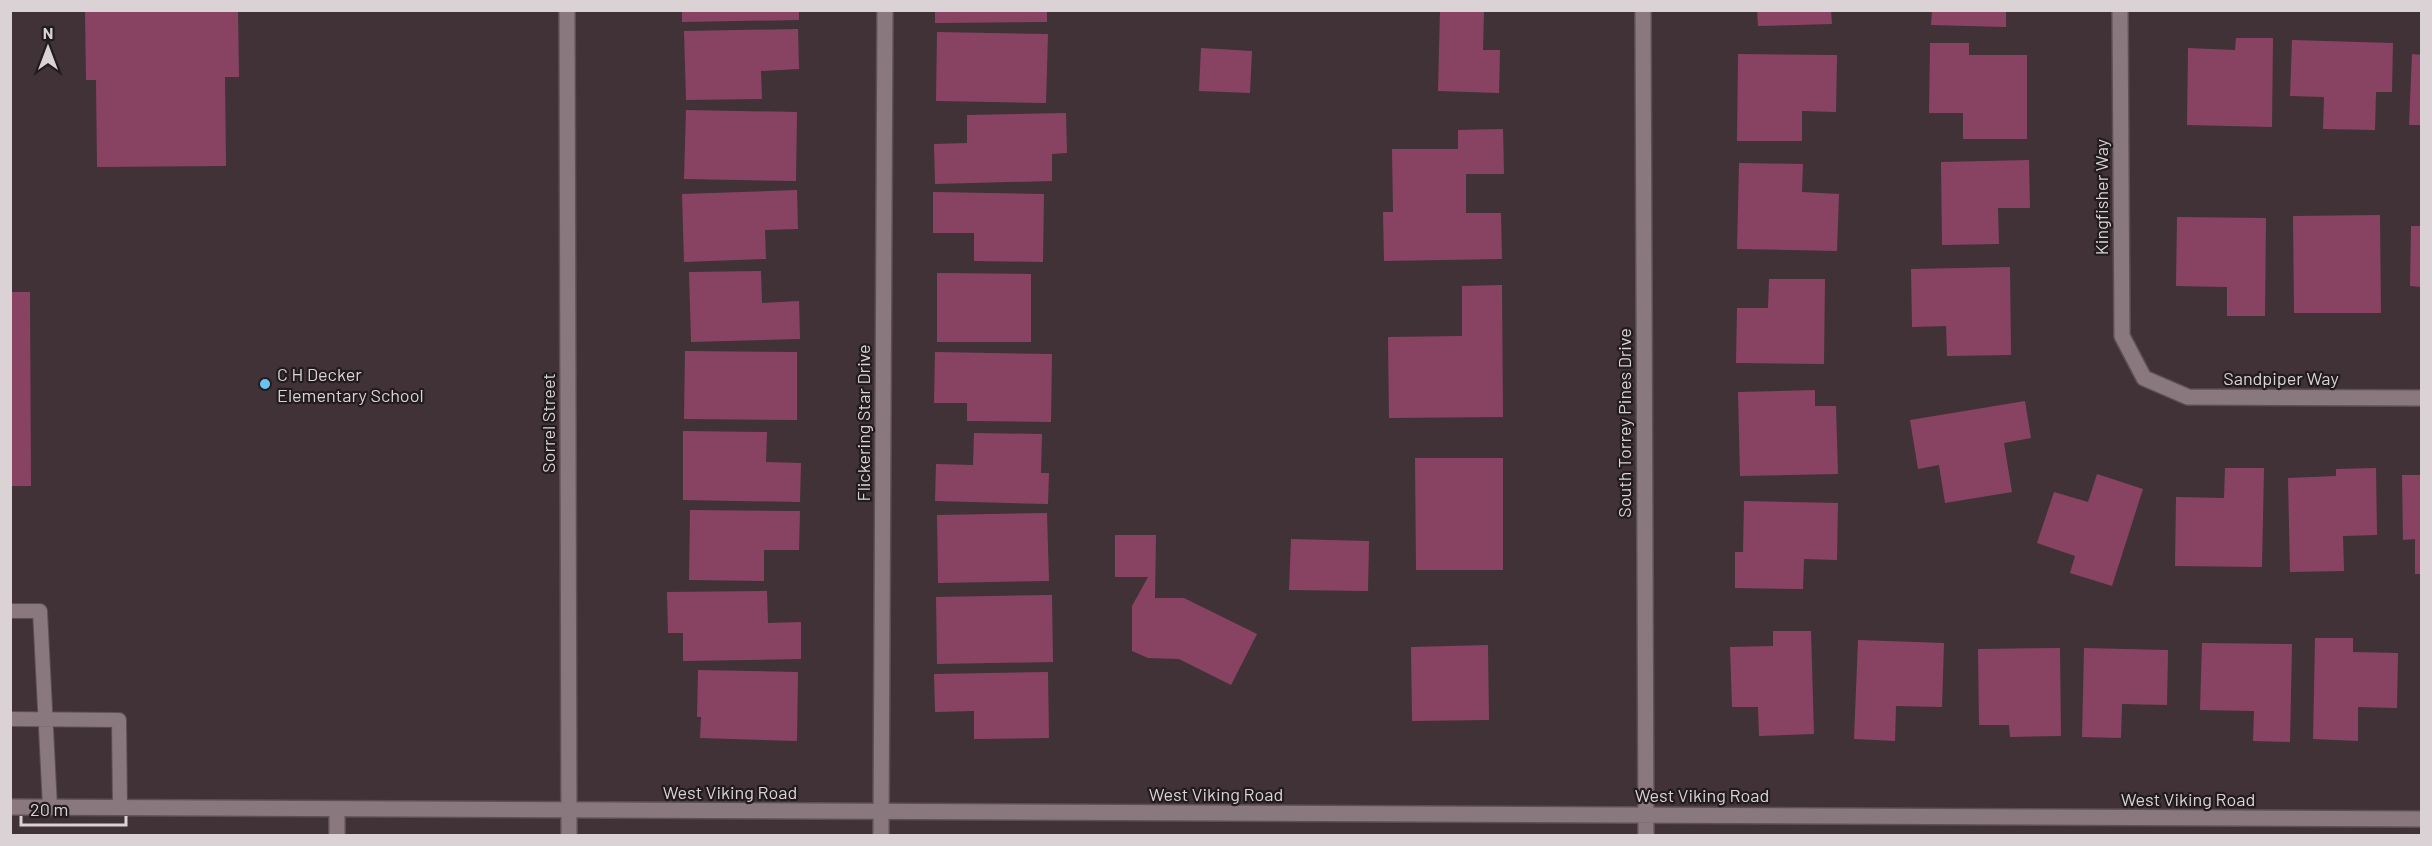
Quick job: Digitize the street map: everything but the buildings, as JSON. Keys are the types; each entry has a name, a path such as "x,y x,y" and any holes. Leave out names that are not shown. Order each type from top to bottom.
{"street":[{"name":"Sorrel Street","path":"567,10 569,836"},
{"name":"Flickering Star Drive","path":"881,836 885,10"},
{"name":"South Torrey Pines Drive","path":"1643,10 1646,836"},
{"name":"Kingfisher Way","path":"2120,10 2122,336 2144,378"},
{"name":"Sandpiper Way","path":"2144,378 2188,396 2421,398"},
{"name":"West Viking Road","path":"10,807 2421,819"},
{"path":"337,809 337,836"}],"lane":[{"path":"10,611 40,611 50,807"},
{"path":"10,719 119,720 120,808"}],"place":[{"name":"C H Decker Elementary School","path":"265,384"}]}
